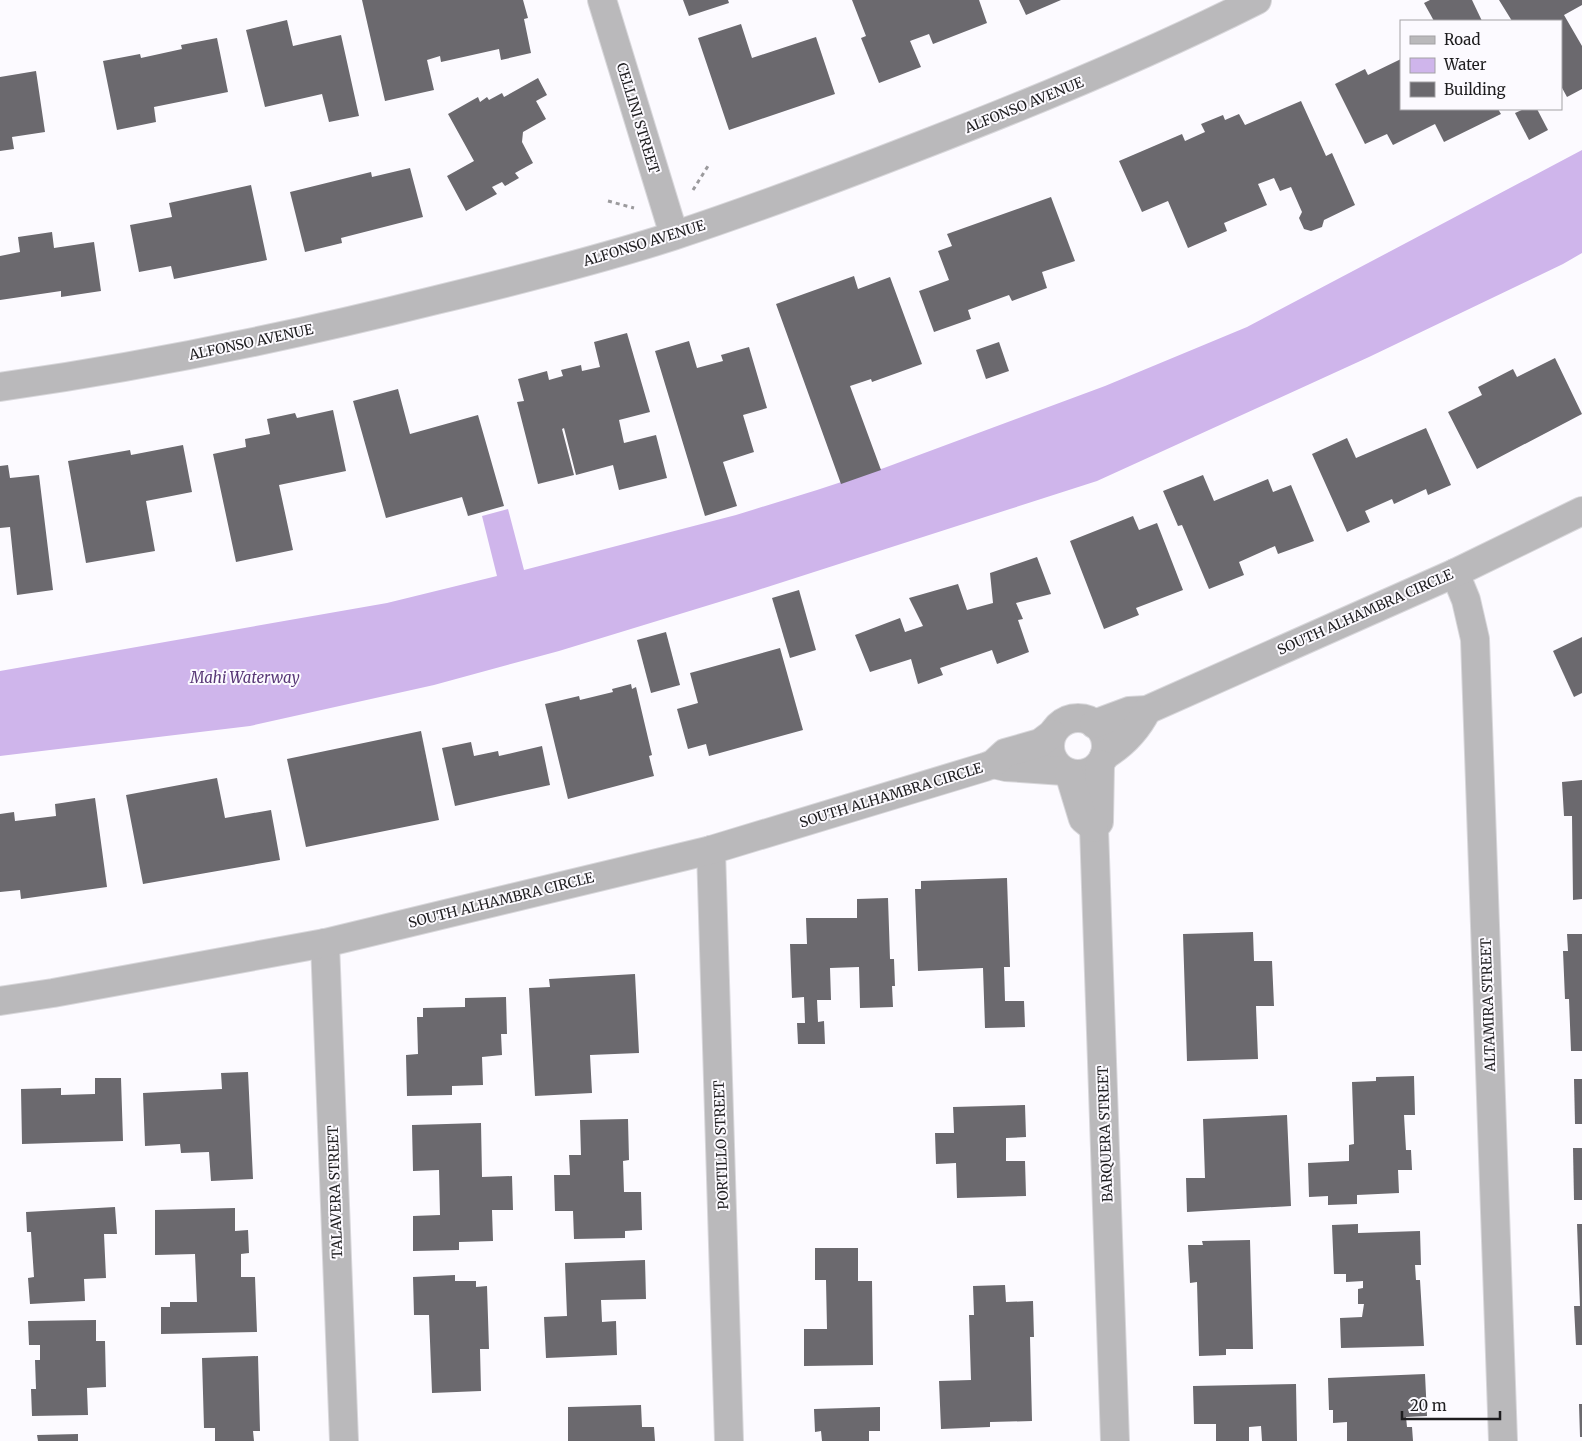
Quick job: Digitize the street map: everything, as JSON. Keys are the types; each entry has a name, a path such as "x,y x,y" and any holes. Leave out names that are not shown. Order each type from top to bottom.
{"street":[{"name":"CELLINI STREET","path":"602,0 674,235"},
{"name":"ALFONSO AVENUE","path":"0,387 149,364 333,325 547,272 674,235 838,177 1033,102 1129,62 1257,0"},
{"name":"SOUTH ALHAMBRA CIRCLE","path":"1094,724 1129,711 1147,710 1455,573 1582,512"},
{"name":"ALTAMIRA STREET","path":"1455,573 1468,608 1475,639 1503,1441"},
{"path":"1066,772 1086,773 1122,745 1138,728 1147,710"},
{"path":"1094,828 1083,819 1066,772 1051,755 1050,741 1052,734 1068,720 1081,718 1094,724 1100,728 1106,742 1102,760"},
{"name":"SOUTH ALHAMBRA CIRCLE","path":"0,1001 120,981 325,942 711,850 993,764 1005,753 1040,743 1052,734"},
{"name":"BARQUERA STREET","path":"1102,760 1099,822 1094,828 1115,1441"},
{"name":"SOUTH ALHAMBRA CIRCLE","path":"993,764 1006,768 1066,772"},
{"name":"PORTILLO STREET","path":"711,850 729,1441"},
{"name":"TALAVERA STREET","path":"325,942 344,1441"}],"path":[{"path":"693,190 708,166"},
{"path":"608,201 638,209"}],"water":[{"name":"Mahi Waterway","path":"1582,150 1582,253 1563,264 1369,357 1097,481 755,591 559,651 434,685 250,726 0,756 0,671 387,603 497,576 482,516 508,509 524,570 736,515 884,468 1105,386 1247,327"}],"building":[{"path":"362,0 523,0 528,18 524,19 531,53 501,60 499,49 441,62 440,56 427,60 434,90 385,101"},
{"path":"683,0 728,0 729,3 689,16"},
{"path":"852,0 979,0 987,23 933,44 929,34 910,41 921,67 879,83 861,38 866,36"},
{"path":"1019,0 1061,0 1026,15"},
{"path":"1430,0 1472,0 1482,20 1433,20 1424,3"},
{"path":"1499,0 1582,0 1582,5 1564,15 1582,46 1582,89 1567,97 1562,88 1562,20 1511,20"},
{"path":"287,20 293,46 341,35 359,116 329,122 322,94 265,107 246,30"},
{"path":"741,24 752,58 816,37 835,94 729,130 698,38"},
{"path":"217,38 228,92 154,107 156,122 117,130 103,61 140,54 141,58 182,49 181,45"},
{"path":"1400,59 1400,110 1499,110 1501,114 1444,142 1435,124 1393,145 1387,134 1365,144 1335,84 1365,69 1368,75"},
{"path":"36,71 45,132 12,137 14,149 0,151 0,77"},
{"path":"538,78 547,95 536,101 546,119 523,132 522,142 533,163 515,173 519,178 505,186 502,182 492,187 497,194 466,211 447,176 474,161 448,114 478,97 480,102 487,97 489,100 502,93 504,97"},
{"path":"1301,101 1326,156 1332,153 1355,205 1324,220 1322,227 1311,231 1304,229 1299,218 1302,212 1291,187 1280,191 1274,178 1258,184 1267,205 1224,223 1227,231 1188,248 1168,201 1142,212 1119,161 1182,134 1185,141 1205,132 1201,124 1223,115 1225,120 1239,114 1245,125"},
{"path":"1522,110 1538,110 1548,130 1529,140 1515,113"},
{"path":"410,168 423,217 341,238 342,243 305,252 290,192 371,172 372,177"},
{"path":"251,185 267,260 174,279 171,266 139,272 130,225 172,217 169,203"},
{"path":"1051,197 1075,261 1042,272 1047,288 1012,301 1009,295 968,310 971,319 934,332 919,291 949,280 938,251 952,246 947,234"},
{"path":"52,232 54,248 94,242 101,291 61,297 61,291 0,300 0,256 20,252 18,237"},
{"path":"854,276 858,289 890,277 922,364 872,382 871,379 850,386 881,470 841,484 776,304"},
{"path":"627,333 650,412 619,420 624,443 656,435 667,478 619,490 613,465 576,475 564,428 562,429 574,475 538,484 517,402 524,401 518,379 547,371 549,380 563,376 561,370 581,365 582,371 600,367 594,342"},
{"path":"689,341 697,368 723,361 721,355 749,347 767,408 743,415 754,452 723,462 737,506 705,516 655,351"},
{"path":"999,342 1009,371 986,379 976,350"},
{"path":"1555,358 1582,414 1477,469 1448,412 1482,395 1478,387 1513,369 1517,377"},
{"path":"398,389 410,434 478,415 504,506 468,516 462,497 386,518 353,401"},
{"path":"333,410 346,471 279,485 293,550 236,562 213,454 246,447 245,439 270,434 267,419 295,413 297,418"},
{"path":"1426,428 1451,485 1428,495 1426,489 1394,504 1392,499 1365,511 1370,522 1347,532 1312,454 1347,438 1356,458"},
{"path":"183,445 192,492 146,501 155,551 86,563 68,461 130,450 131,455"},
{"path":"8,465 10,478 39,475 53,590 17,595 10,527 0,528 0,466"},
{"path":"1203,475 1214,501 1268,479 1273,492 1291,485 1314,541 1278,554 1275,546 1239,562 1244,575 1209,589 1182,525 1178,526 1163,491"},
{"path":"1133,516 1139,530 1157,523 1183,590 1136,608 1139,615 1104,629 1070,541"},
{"path":"1037,557 1051,594 1016,603 1023,619 1018,620 1029,652 997,664 992,650 940,668 943,675 918,684 911,659 870,672 855,635 900,618 905,632 923,626 909,598 958,584 967,610 993,603 990,573"},
{"path":"799,590 816,650 790,658 772,598"},
{"path":"666,632 680,685 651,693 637,640"},
{"path":"1582,637 1582,693 1574,697 1553,651"},
{"path":"780,648 803,730 709,756 706,744 688,749 677,709 698,703 690,673"},
{"path":"631,684 632,689 636,687 652,755 649,756 654,776 568,799 545,704 579,696 580,700 613,692 612,689"},
{"path":"421,731 439,820 306,847 287,759"},
{"path":"471,742 474,756 498,751 499,756 542,746 550,785 455,806 442,748"},
{"path":"217,778 225,818 271,810 280,860 143,884 126,795"},
{"path":"1582,780 1582,899 1573,900 1572,816 1564,816 1562,782"},
{"path":"95,798 107,887 21,899 20,890 0,892 0,814 14,812 15,821 56,816 55,804"},
{"path":"1007,878 1010,967 1004,967 1005,1001 1024,1001 1025,1027 985,1028 983,968 918,971 915,889 921,889 921,881"},
{"path":"888,898 890,959 894,959 895,986 892,986 893,1007 860,1008 859,967 830,968 831,1000 817,1000 818,1022 824,1021 825,1044 798,1044 797,1023 805,1023 804,997 792,998 790,944 807,944 806,918 857,918 857,899"},
{"path":"1253,932 1254,961 1272,961 1274,1006 1256,1006 1258,1059 1187,1061 1183,934"},
{"path":"1567,934 1582,934 1582,1051 1571,1051 1569,999 1565,999 1563,951 1568,951"},
{"path":"635,974 639,1053 590,1055 592,1093 535,1096 529,988 550,987 549,979"},
{"path":"506,997 507,1034 501,1034 502,1055 482,1057 483,1085 452,1086 452,1095 407,1096 406,1055 418,1054 417,1017 423,1017 423,1008 465,1007 465,998"},
{"path":"248,1072 253,1179 211,1181 209,1152 181,1153 180,1144 145,1146 143,1093 222,1089 221,1073"},
{"path":"1414,1076 1415,1115 1404,1115 1406,1150 1411,1150 1412,1170 1398,1170 1399,1193 1357,1195 1357,1204 1328,1205 1328,1196 1309,1197 1308,1163 1349,1161 1349,1145 1354,1144 1352,1082 1376,1081 1376,1077"},
{"path":"95,1078 121,1078 123,1141 22,1144 21,1089 61,1088 61,1095 95,1094"},
{"path":"1574,1079 1582,1079 1582,1124 1575,1124"},
{"path":"1025,1105 1026,1137 1006,1138 1006,1161 1025,1161 1026,1196 957,1198 956,1163 936,1164 935,1133 954,1133 953,1107"},
{"path":"1287,1115 1291,1206 1187,1212 1186,1178 1205,1178 1203,1119"},
{"path":"628,1119 629,1160 623,1161 624,1192 641,1192 642,1230 625,1231 625,1238 574,1239 573,1211 555,1211 554,1175 570,1175 569,1155 581,1155 580,1120"},
{"path":"481,1123 482,1177 512,1176 513,1210 492,1210 493,1241 459,1242 459,1250 413,1251 413,1216 440,1215 439,1170 413,1171 412,1125"},
{"path":"1573,1148 1582,1148 1582,1200 1574,1200"},
{"path":"115,1207 117,1234 104,1234 106,1278 84,1279 85,1301 30,1304 28,1278 34,1277 31,1232 27,1232 26,1212"},
{"path":"235,1208 235,1231 248,1230 249,1253 241,1254 241,1277 255,1277 257,1332 161,1334 161,1307 170,1307 170,1302 197,1302 195,1254 155,1255 155,1210"},
{"path":"1358,1224 1358,1233 1420,1231 1421,1265 1415,1265 1416,1280 1420,1280 1424,1346 1341,1348 1340,1318 1362,1317 1364,1304 1358,1304 1358,1289 1363,1288 1363,1281 1346,1282 1346,1274 1334,1274 1332,1225"},
{"path":"1577,1224 1582,1224 1582,1345 1576,1345 1574,1306 1580,1306"},
{"path":"1250,1240 1253,1349 1226,1349 1226,1355 1199,1356 1197,1282 1190,1283 1188,1245 1203,1245 1202,1241"},
{"path":"815,1248 858,1248 858,1281 872,1281 873,1365 804,1366 804,1329 827,1329 826,1280 815,1280"},
{"path":"645,1260 646,1299 601,1300 602,1322 616,1321 617,1355 546,1358 544,1317 567,1316 565,1263"},
{"path":"455,1275 455,1281 476,1281 476,1287 487,1286 489,1349 480,1349 481,1391 432,1393 429,1315 414,1315 413,1277"},
{"path":"1005,1285 1006,1302 1033,1301 1034,1337 1030,1337 1032,1421 990,1422 990,1427 941,1429 939,1381 971,1380 969,1315 974,1315 973,1286"},
{"path":"96,1320 96,1341 105,1341 106,1387 87,1388 88,1415 32,1416 31,1389 36,1389 35,1360 40,1360 40,1345 29,1345 28,1321"},
{"path":"258,1356 260,1431 253,1431 254,1441 215,1441 215,1428 204,1428 202,1358"},
{"path":"1425,1374 1427,1416 1406,1417 1407,1427 1412,1427 1413,1441 1347,1441 1347,1422 1333,1423 1333,1410 1329,1410 1328,1378"},
{"path":"1296,1384 1297,1441 1262,1441 1261,1426 1249,1427 1249,1441 1216,1441 1216,1424 1194,1424 1193,1386"},
{"path":"1579,1404 1582,1404 1582,1437 1580,1437"},
{"path":"641,1405 642,1427 654,1427 655,1441 568,1441 568,1407"},
{"path":"880,1407 880,1431 869,1431 869,1441 822,1441 821,1431 815,1432 814,1409"},
{"path":"78,1434 78,1441 38,1441 37,1435"}]}
